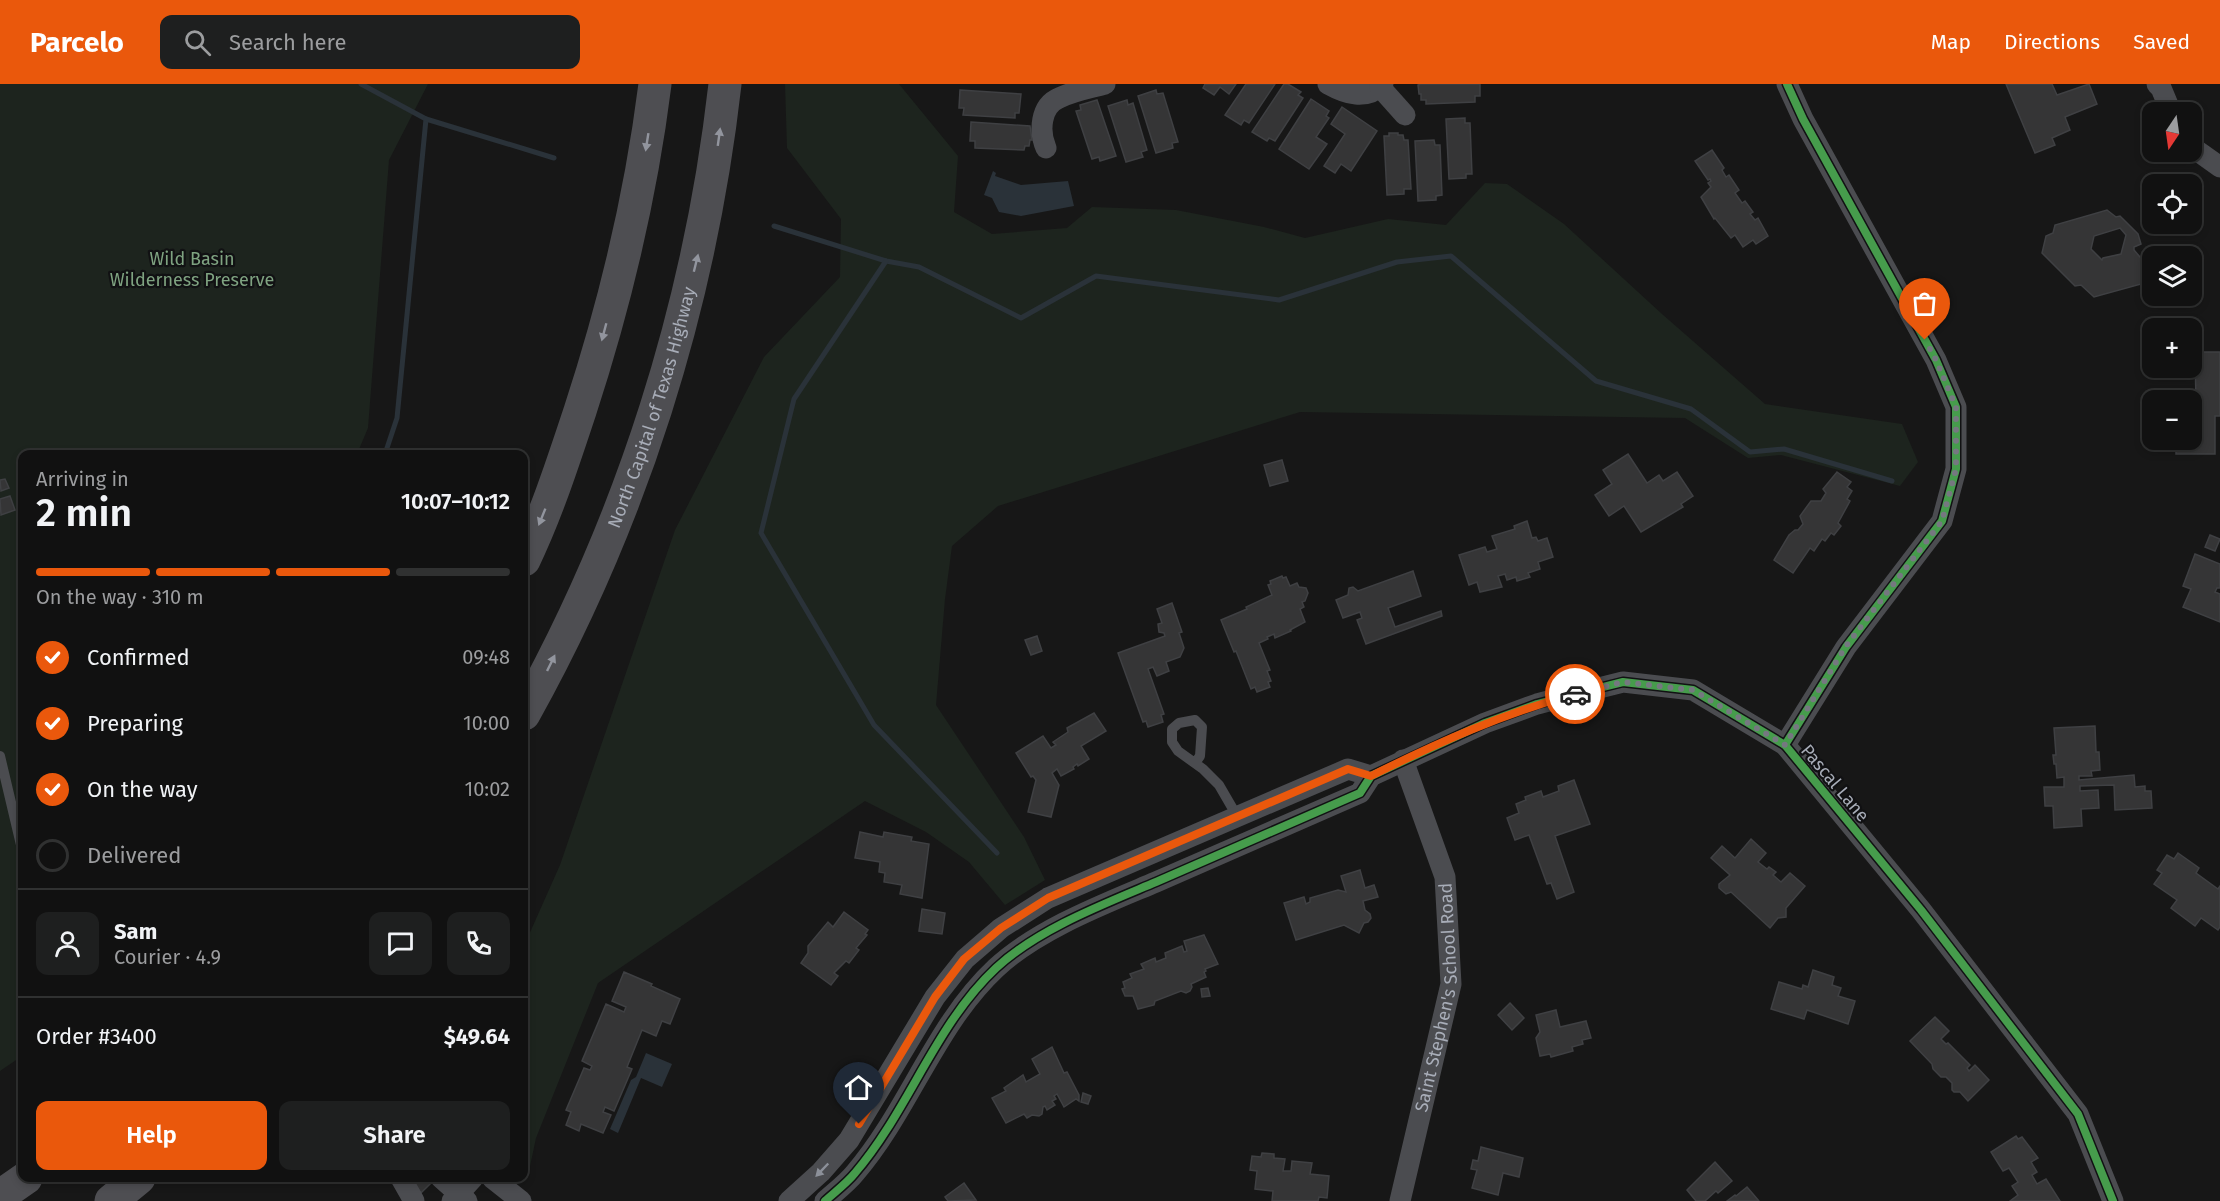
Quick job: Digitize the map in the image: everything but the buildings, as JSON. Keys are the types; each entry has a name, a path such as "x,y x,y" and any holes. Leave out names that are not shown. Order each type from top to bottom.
{"highway":[{"path":"528,550 558,478 598,356 639,192 655,84"},
{"name":"North Capital of Texas Highway","path":"528,706 592,576 634,473 659,402 679,334 704,227 720,134 725,84"},
{"path":"0,1196 20,1182"},
{"path":"111,1201 134,1182"}],"street":[{"path":"1046,148 1041,130 1046,113 1054,101 1075,88 1105,84"},
{"path":"1328,84 1343,92 1357,95 1368,94 1381,86 1406,115"},
{"path":"1785,745 1846,646 1942,521 1956,469 1956,407 1936,360 1803,119 1787,84"},
{"path":"2157,84 2167,102"},
{"path":"2202,154 2220,167"},
{"name":"Pascal Lane","path":"825,1201 855,1174 909,1093 946,1030 972,995 997,967 1029,944 1076,916 1360,793 1371,776 1485,723 1537,704 1623,682 1693,690 1785,745 1921,910 2078,1114 2113,1201"},
{"name":"Saint Stephen's School Road","path":"1400,1201 1451,984 1444,877 1403,760"},
{"path":"789,1201 821,1172 849,1140 935,997 964,959 1001,928 1048,898 1348,769 1371,776"},
{"path":"888,1076 909,1093"},
{"path":"403,1182 414,1201"},
{"path":"444,1182 459,1199 470,1182"},
{"path":"497,1182 521,1201"}],"lane":[{"path":"0,756 18,832"},
{"path":"1196,763 1219,785 1237,816"}],"green space":[{"name":"Wild Basin Wilderness Preserve","path":"0,84 428,84 389,160 368,428 359,450 18,450 18,1059 0,1071"},
{"path":"785,84 899,84 958,156 954,212 992,234 1067,228 1092,207 1176,210 1264,227 1305,238 1388,219 1446,225 1485,183 1507,184 1564,224 1765,404 1902,424 1918,462 1900,486 1781,455 1748,458 1685,418 1300,412 998,506 952,546 936,705 1024,837 1045,880 1005,905 969,862 926,832 865,801 598,983 536,1138 529,1171 528,937 560,865 675,530 764,357 840,277 841,219 787,148"}],"shaded area":[{"path":"993,171 996,173 995,176 1021,185 1068,181 1074,206 1021,216 999,212 992,198 984,195"},
{"path":"646,1053 672,1064 662,1087 641,1078 618,1133 610,1129 631,1080 636,1077"}],"waterway":[{"path":"361,84 426,119 397,418 386,450"},
{"path":"426,119 554,158"},
{"path":"774,226 886,261 919,267 1021,318 1096,276 1279,300 1397,262 1451,256 1596,381 1691,409 1750,452 1784,449 1892,481"},
{"path":"886,261 794,399 761,533 874,725 997,853"}],"cycle path":[{"path":"1785,745 1846,647 1942,521 1956,469 1956,407 1936,360 1803,119 1787,84"},
{"path":"825,1201 852,1177 874,1148 939,1041 975,991 996,968 1031,941 1094,909 1360,793 1371,776 1485,723 1537,704 1623,682 1693,690 1785,745 1921,910 2078,1114 2113,1201"}],"way so far":[{"path":"1575,694 1623,682 1693,690 1785,745 1846,646 1942,521 1956,469 1956,407 1925,340"}],"route":[{"path":"859,1124 935,997 964,959 1001,928 1048,898 1348,769 1371,776 1485,723 1537,704 1575,694"}]}
